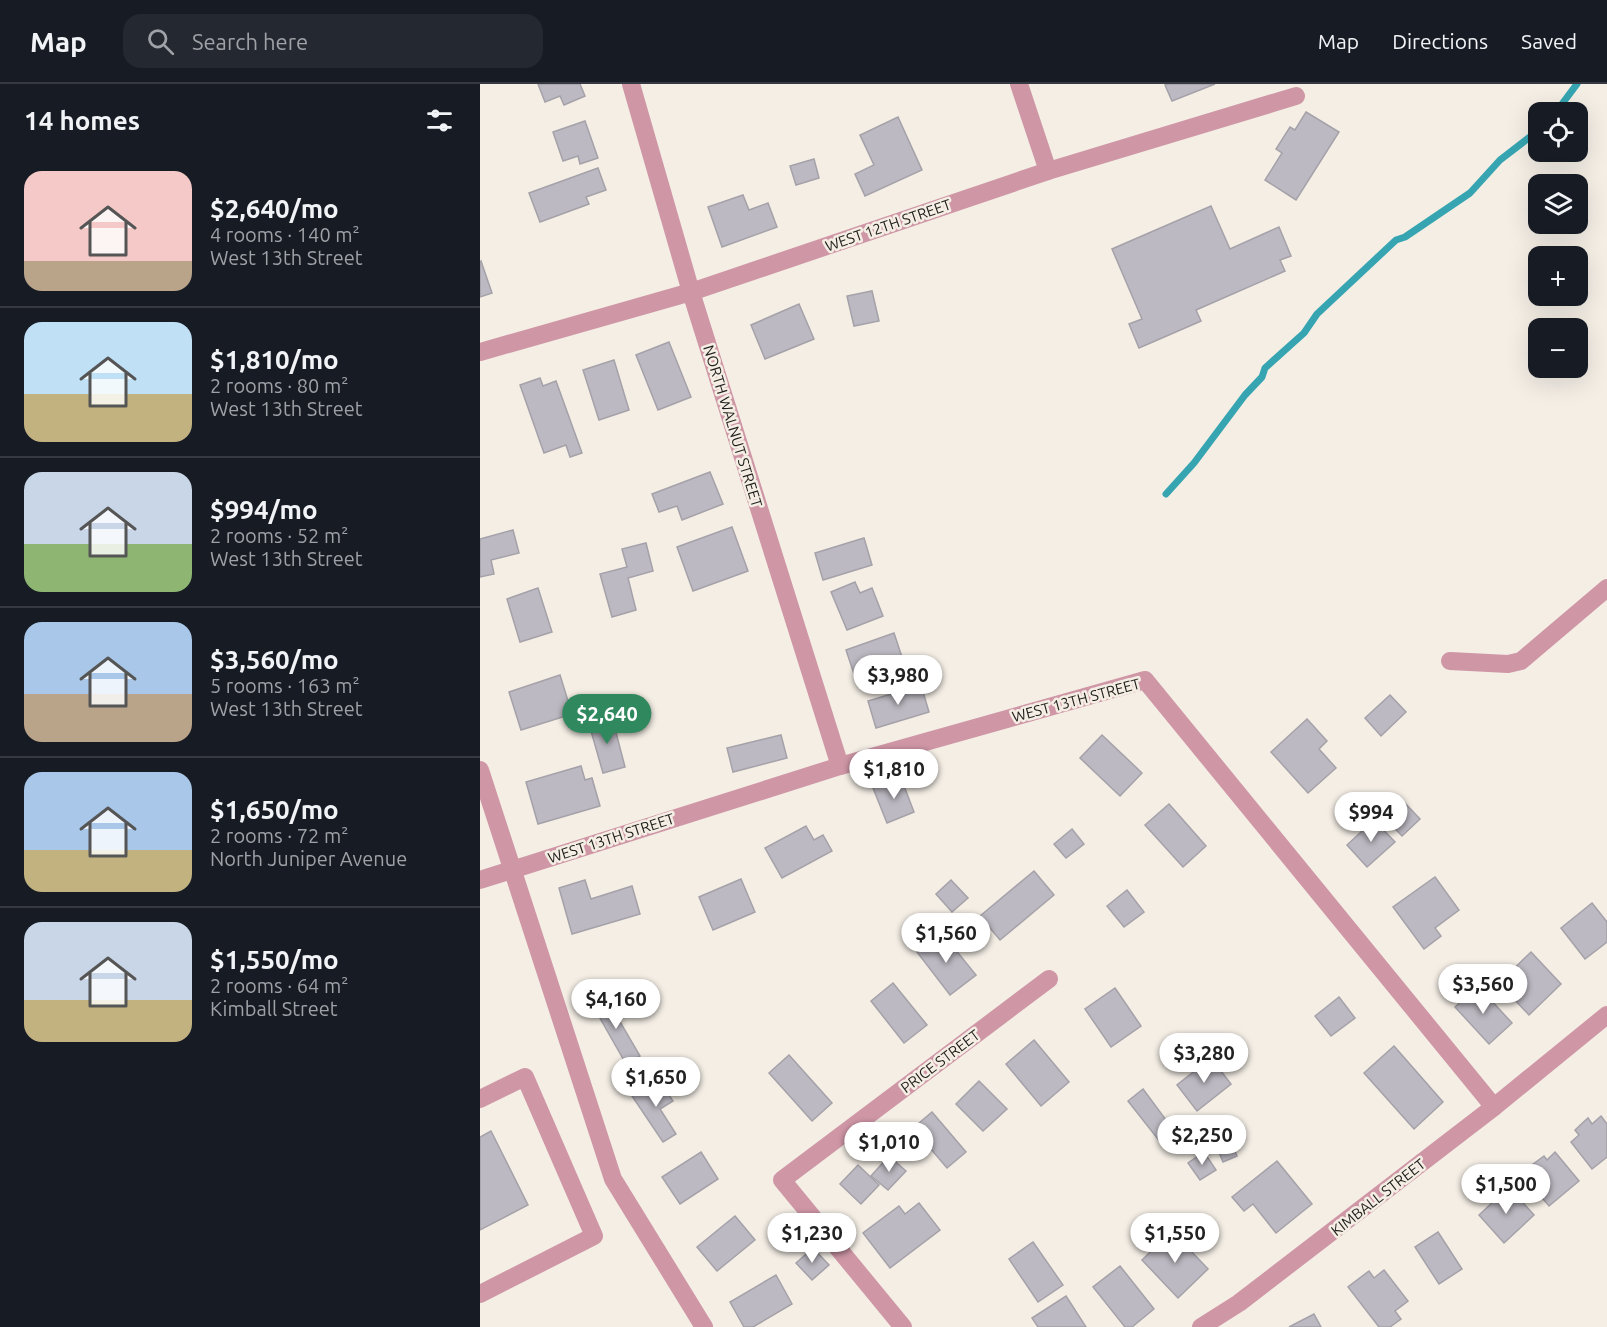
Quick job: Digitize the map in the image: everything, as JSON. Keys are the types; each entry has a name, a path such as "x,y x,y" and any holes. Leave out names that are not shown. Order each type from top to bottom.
{"street":[{"name":"NORTH WALNUT STREET","path":"631,84 691,292 840,766"},
{"path":"1019,84 1048,171"},
{"name":"WEST 12TH STREET","path":"480,352 691,292 1048,171 1296,96"},
{"path":"1450,661 1508,664 1521,661 1607,588"},
{"name":"WEST 13TH STREET","path":"480,880 840,766 1145,680 1494,1107"},
{"path":"480,770 613,1179 704,1327"},
{"name":"PRICE STREET","path":"903,1327 782,1180 1049,979"},
{"name":"KIMBALL STREET","path":"1201,1327 1239,1303 1494,1107 1607,1015"},
{"path":"480,1099 525,1077 594,1236 480,1294"}],"building":[{"path":"538,84 580,84 585,96 564,105 560,96 545,102"},
{"path":"1215,84 1172,101 1165,85"},
{"path":"1306,112 1339,132 1296,200 1265,180 1282,153 1276,149 1290,127 1295,130"},
{"path":"898,117 922,170 865,196 855,174 874,165 860,135"},
{"path":"585,121 598,158 580,164 578,156 563,161 553,132"},
{"path":"814,159 819,178 796,185 790,166"},
{"path":"598,168 606,190 586,197 589,204 540,222 529,193"},
{"path":"743,195 749,210 768,203 777,227 722,247 708,207"},
{"path":"1211,206 1230,249 1279,227 1291,256 1280,260 1285,271 1196,310 1201,321 1139,348 1129,324 1142,319 1112,249"},
{"path":"480,262 492,293 480,297"},
{"path":"872,291 879,321 854,326 847,296"},
{"path":"799,304 814,339 765,359 751,325"},
{"path":"669,342 691,397 658,410 636,355"},
{"path":"614,360 629,410 599,420 583,370"},
{"path":"540,378 543,386 556,381 582,453 570,457 566,445 544,453 520,385"},
{"path":"710,472 723,504 682,520 677,506 659,512 652,494"},
{"path":"732,527 748,571 693,591 677,547"},
{"path":"513,530 519,553 491,560 494,574 480,577 480,539"},
{"path":"864,538 872,565 823,580 815,553"},
{"path":"646,543 653,571 628,578 636,610 612,617 600,574 627,567 622,549"},
{"path":"855,582 860,593 872,588 883,616 847,630 831,592"},
{"path":"538,588 552,632 520,642 507,599"},
{"path":"894,633 904,663 856,680 846,650"},
{"path":"560,675 572,714 521,730 509,692"},
{"path":"921,685 929,712 876,728 868,701"},
{"path":"1390,695 1406,712 1381,736 1365,718"},
{"path":"612,717 625,767 603,773 589,724"},
{"path":"1307,719 1327,741 1319,749 1336,768 1308,793 1271,752"},
{"path":"781,735 787,758 733,772 727,748"},
{"path":"1102,735 1142,773 1120,796 1080,758"},
{"path":"581,766 585,780 592,778 600,806 538,824 526,782"},
{"path":"901,778 914,812 887,823 873,788"},
{"path":"1400,798 1420,819 1402,836 1382,815"},
{"path":"1169,804 1206,846 1183,867 1145,825"},
{"path":"1374,820 1395,842 1367,867 1347,845"},
{"path":"806,826 814,840 823,835 832,851 782,878 765,848"},
{"path":"1072,829 1084,844 1066,858 1054,844"},
{"path":"1034,871 1054,895 1000,940 980,916"},
{"path":"1435,877 1459,910 1435,928 1441,936 1424,949 1393,907"},
{"path":"741,879 755,912 713,930 699,897"},
{"path":"585,880 591,899 632,886 640,914 572,934 559,888"},
{"path":"951,880 968,898 952,912 936,894"},
{"path":"1127,890 1144,912 1124,927 1107,906"},
{"path":"1592,903 1607,922 1607,942 1585,959 1561,928"},
{"path":"942,933 976,975 950,995 917,952"},
{"path":"1531,952 1561,984 1529,1015 1499,983"},
{"path":"893,983 927,1025 904,1043 871,1001"},
{"path":"1478,986 1512,1023 1489,1044 1455,1007"},
{"path":"1115,988 1141,1026 1111,1047 1085,1009"},
{"path":"605,996 640,1056 626,1064 592,1004"},
{"path":"1339,997 1355,1018 1331,1036 1315,1016"},
{"path":"1034,1040 1069,1082 1041,1106 1006,1064"},
{"path":"1394,1046 1443,1102 1414,1129 1364,1073"},
{"path":"789,1055 832,1103 812,1121 769,1073"},
{"path":"1211,1058 1231,1084 1197,1111 1177,1085"},
{"path":"658,1079 673,1101 660,1109 676,1134 663,1142 632,1096"},
{"path":"979,1081 1007,1109 983,1131 956,1104"},
{"path":"1143,1089 1175,1132 1161,1143 1128,1101"},
{"path":"932,1112 966,1152 947,1168 913,1128"},
{"path":"1601,1116 1607,1124 1607,1157 1592,1169 1571,1142 1579,1135 1575,1130 1588,1118 1592,1124"},
{"path":"491,1131 528,1205 480,1230 480,1137"},
{"path":"1230,1139 1237,1156 1223,1162 1216,1145"},
{"path":"701,1152 718,1179 680,1204 662,1177"},
{"path":"1204,1152 1216,1170 1200,1180 1188,1163"},
{"path":"1555,1152 1579,1181 1549,1206 1525,1178 1535,1169 1532,1165 1544,1156 1547,1160"},
{"path":"889,1156 906,1171 888,1190 871,1176"},
{"path":"1277,1161 1312,1204 1276,1233 1253,1204 1244,1211 1232,1197"},
{"path":"858,1165 879,1185 861,1204 840,1184"},
{"path":"1509,1187 1534,1215 1504,1243 1479,1215"},
{"path":"919,1203 940,1230 890,1268 863,1233 899,1206 905,1214"},
{"path":"735,1216 755,1240 717,1271 697,1247"},
{"path":"1172,1231 1208,1269 1178,1298 1142,1260"},
{"path":"1438,1232 1462,1269 1439,1284 1415,1247"},
{"path":"1033,1242 1063,1285 1038,1302 1009,1259"},
{"path":"813,1248 829,1265 812,1280 796,1263"},
{"path":"1120,1266 1154,1309 1132,1327 1125,1327 1093,1287"},
{"path":"1384,1270 1408,1301 1395,1311 1401,1319 1390,1327 1379,1327 1348,1287 1369,1271 1374,1278"},
{"path":"776,1275 792,1304 753,1327 744,1327 730,1302"},
{"path":"1066,1296 1086,1327 1038,1327 1032,1318"},
{"path":"1314,1314 1321,1327 1289,1327"}],"waterway":[{"path":"1564,102 1577,84"},
{"path":"1166,494 1194,463 1245,395 1262,377 1265,368 1304,333 1317,314 1396,240 1405,237 1470,193 1500,160 1528,138"}]}
